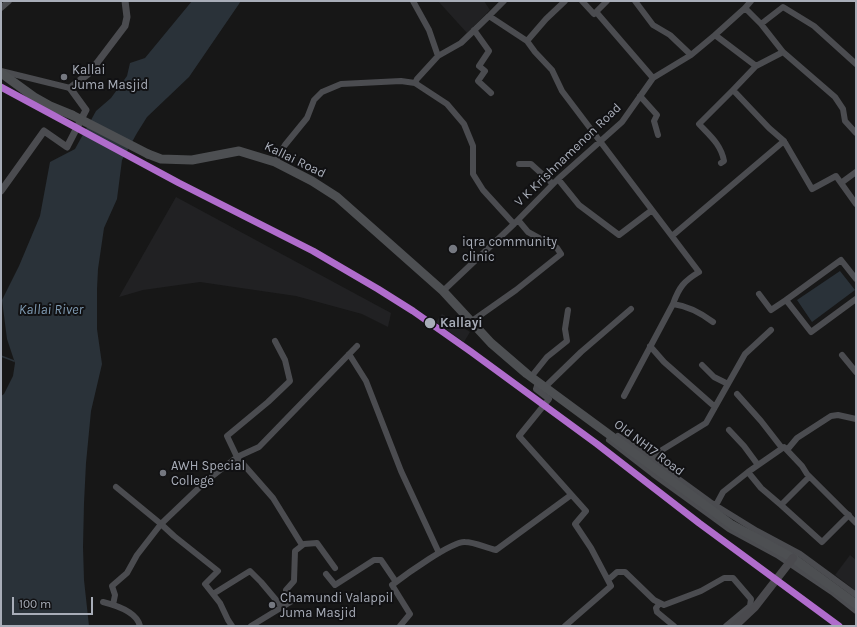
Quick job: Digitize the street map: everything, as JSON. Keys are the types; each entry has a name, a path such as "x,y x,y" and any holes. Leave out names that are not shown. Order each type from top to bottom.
{"main road":[{"name":"Kallai Road","path":"1,72 50,106 72,115 160,160 192,160 239,151 275,162 312,181 337,197 443,291"},
{"name":"Old NH17 Road","path":"443,291 491,343 538,382 732,525 793,558 856,604"},
{"path":"735,626 755,607 793,558"}],"street":[{"path":"1,8 9,1"},
{"path":"70,88 88,74 125,26 127,17 125,1"},
{"path":"412,1 429,30 438,56"},
{"path":"415,83 438,56 461,43 504,1"},
{"path":"527,41 546,19 565,1"},
{"path":"582,1 594,14 597,13 653,78"},
{"path":"597,13 607,1"},
{"path":"635,1 653,25 670,35 691,55"},
{"name":"V K Krishnamenon Road","path":"443,291 516,222 555,181 622,122 653,78 691,55 751,1"},
{"path":"761,24 783,7 814,26 856,64"},
{"path":"745,8 761,24 783,52 835,97 843,109 845,120 856,133"},
{"path":"489,16 527,41 552,70 562,91 699,272 692,276 678,289 673,304 624,396"},
{"path":"474,30 489,51 479,66 485,71 478,81 491,93"},
{"path":"715,35 756,66"},
{"path":"721,163 724,160 722,151 699,124 756,66 783,52"},
{"path":"1,72 70,88 86,110 67,147 44,131 1,191"},
{"path":"275,162 285,145 307,118 314,100 322,92 341,84 400,81 415,83 447,104 464,124 473,146 473,174 483,190 528,232 557,248 561,254 516,290 472,321"},
{"path":"733,90 784,141 812,189 836,176 856,204"},
{"path":"640,96 657,115 654,121 658,135"},
{"path":"672,236 784,141"},
{"path":"519,164 531,164 555,181 578,205 619,234 652,210"},
{"path":"841,183 856,172"},
{"path":"758,294 771,310 841,260 856,279"},
{"path":"786,300 811,332 856,298"},
{"path":"673,304 684,305 703,314 713,322"},
{"path":"538,382 581,352 631,309"},
{"path":"565,626 611,586 591,548 575,524 586,511 520,436 549,399 536,389 547,357 567,341 565,329 568,310"},
{"path":"652,460 662,450 706,423 745,354 771,330"},
{"path":"275,341 285,360 290,382 226,436 237,457 273,498 302,545"},
{"path":"113,605 115,595 112,586 127,573 138,555 161,524 205,482 237,457 259,447 357,346"},
{"path":"650,346 664,362 715,407"},
{"path":"349,354 366,381 401,471 439,553"},
{"path":"842,355 856,372"},
{"path":"702,365 714,377 728,384"},
{"path":"737,394 784,449 856,523"},
{"path":"716,505 723,492 748,472 831,416 838,415 856,419"},
{"path":"591,420 633,446 716,505 757,531 800,554 856,596"},
{"path":"591,420 594,426 611,441 653,474 729,529 777,555 802,571 856,611"},
{"path":"729,430 744,446 758,465"},
{"path":"748,472 761,488 822,542 849,515"},
{"path":"781,505 810,477"},
{"path":"116,487 218,571 205,584 220,603 232,626"},
{"path":"400,626 410,614 392,585 439,553 457,544 465,542 496,550 571,495"},
{"path":"251,626 292,601 286,590 294,581 295,551 302,545 317,543 335,568"},
{"path":"326,574 335,585 374,560 381,560 396,582"},
{"path":"213,594 250,571 282,607"},
{"path":"608,580 617,572 625,572 654,600 664,605 702,591 724,578 733,578 751,599 750,606 726,626"},
{"path":"103,602 124,608 140,622 140,626"},
{"path":"660,603 656,608 657,612 674,626"}],"shaded area":[{"path":"438,1 484,1 490,10 467,33"},
{"path":"176,197 391,313 388,327 362,314 296,296 200,282 143,290 119,297"},
{"path":"442,314 470,332 464,342 436,322"},
{"path":"850,555 856,560 856,591 835,575"}],"water":[{"name":"Kallai River","path":"192,1 241,1 189,77 147,117 137,133 122,160 117,199 104,228 98,269 97,289 97,329 102,364 91,411 84,503 84,580 89,626 1,626 1,396 4,394 13,376 15,363 7,339 2,300 19,266 40,216 50,162 75,149 96,111 111,98 127,76 130,63 145,58"},
{"path":"840,271 855,290 812,322 797,300"}],"waterway":[{"path":"1,356 14,361"}],"transit line":[{"path":"1,87 179,183 313,251 413,311 597,444 699,523 839,626"}],"place":[{"name":"Kallai Juma Masjid","path":"64,77"},
{"name":"iqra community clinic","path":"453,249"},
{"name":"Kallayi","path":"430,323"},
{"name":"AWH Special College","path":"163,473"},
{"name":"Chamundi Valappil Juma Masjid","path":"272,605"}]}
